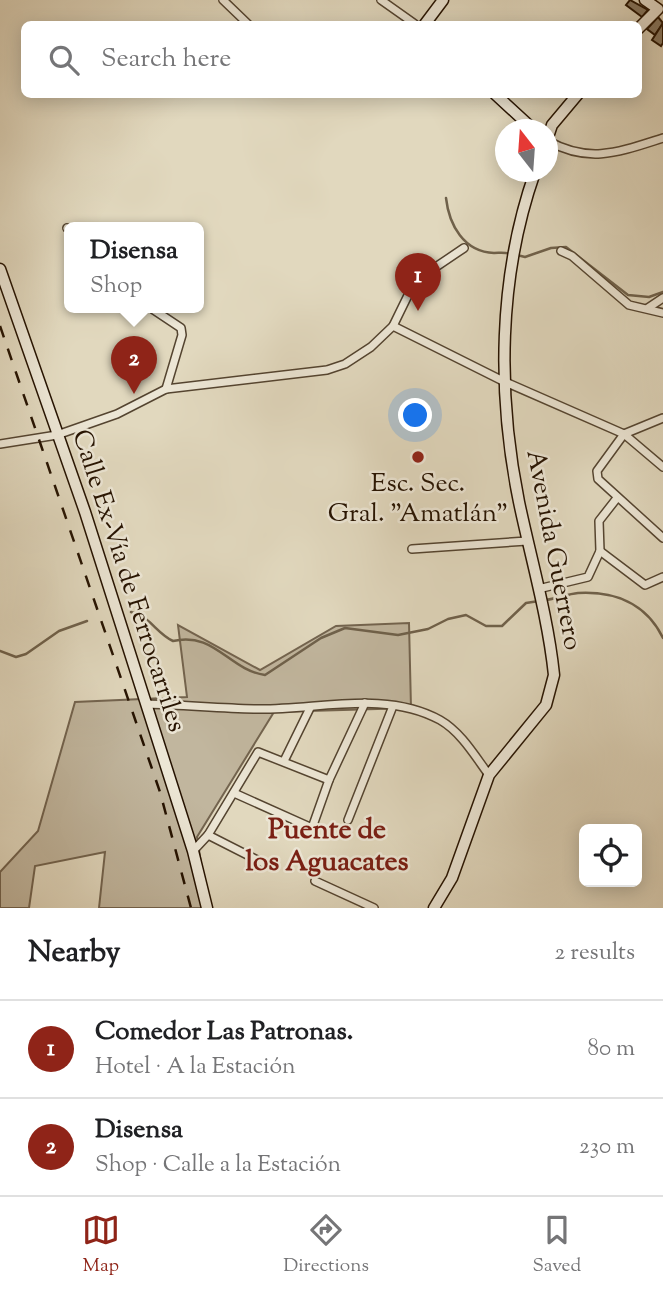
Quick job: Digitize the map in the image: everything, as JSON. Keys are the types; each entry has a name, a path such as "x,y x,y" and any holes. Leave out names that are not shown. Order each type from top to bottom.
{"main road":[{"path":"427,21 443,0"},
{"path":"642,26 660,11 645,0"},
{"path":"499,98 522,119"},
{"path":"557,119 575,98"},
{"name":"Avenida Guerrero","path":"434,908 452,878 489,775 546,705 554,675 510,451 503,381 514,246 532,182"},
{"name":"Calle Ex-Vía de Ferrocarriles","path":"0,269 147,704 194,851 207,908"}],"street":[{"path":"223,0 245,21"},
{"path":"380,0 402,21"},
{"path":"558,146 565,151 587,156 623,151 663,138"},
{"path":"0,444 57,435 117,414 166,389 345,365 393,326 415,281 464,248"},
{"path":"561,251 572,256 629,305 663,313"},
{"path":"648,309 663,298"},
{"path":"158,313 181,328 182,335 166,389"},
{"path":"393,326 503,381 624,434 663,467"},
{"path":"663,418 624,434 597,471 598,479 663,538"},
{"path":"538,592 583,581 588,577 600,551 599,521 617,498"},
{"path":"412,549 527,541"},
{"path":"600,551 645,585 663,577"},
{"path":"147,704 254,709 365,704 393,706 437,718 453,729 489,775"},
{"path":"234,793 312,828 329,780 365,704"},
{"path":"348,820 393,706"},
{"path":"284,761 310,708"},
{"path":"194,851 208,835 258,752 329,780"},
{"path":"208,835 263,863"},
{"path":"315,881 374,908"}],"shaded area":[{"path":"409,623 411,708 274,712 197,837 208,908 99,908 105,852 35,866 29,908 0,908 0,872 38,831 75,702 187,697 178,625 260,670 336,626"}],"building":[{"path":"630,0 648,10 642,17 626,5"},
{"path":"658,17 663,23 655,35 647,29"},
{"path":"663,23 663,43 661,46 652,40"}],"waterway":[{"path":"446,198 455,227 466,242 483,251 511,254"},
{"path":"517,255 525,257 551,248 566,247 628,295 649,297 663,292"},
{"path":"545,600 578,593 616,597 648,616 663,638"},
{"path":"131,612 143,617 173,641 200,641 252,672 265,675 321,638 345,628 398,635 428,629 448,619 466,615 486,626 502,626 526,603 539,601"},
{"path":"0,651 16,657 26,654 59,631 87,621"}],"railway":[{"path":"0,326 160,792 191,908"}],"place":[{"name":"Comedor Las Patronas.","path":"418,311"},
{"name":"Disensa","path":"134,394"},
{"name":"Esc. Sec. Gral. \"Amatlán\"","path":"418,457"}],"district":[{"name":"Puente de los Aguacates","path":"327,847"}]}
